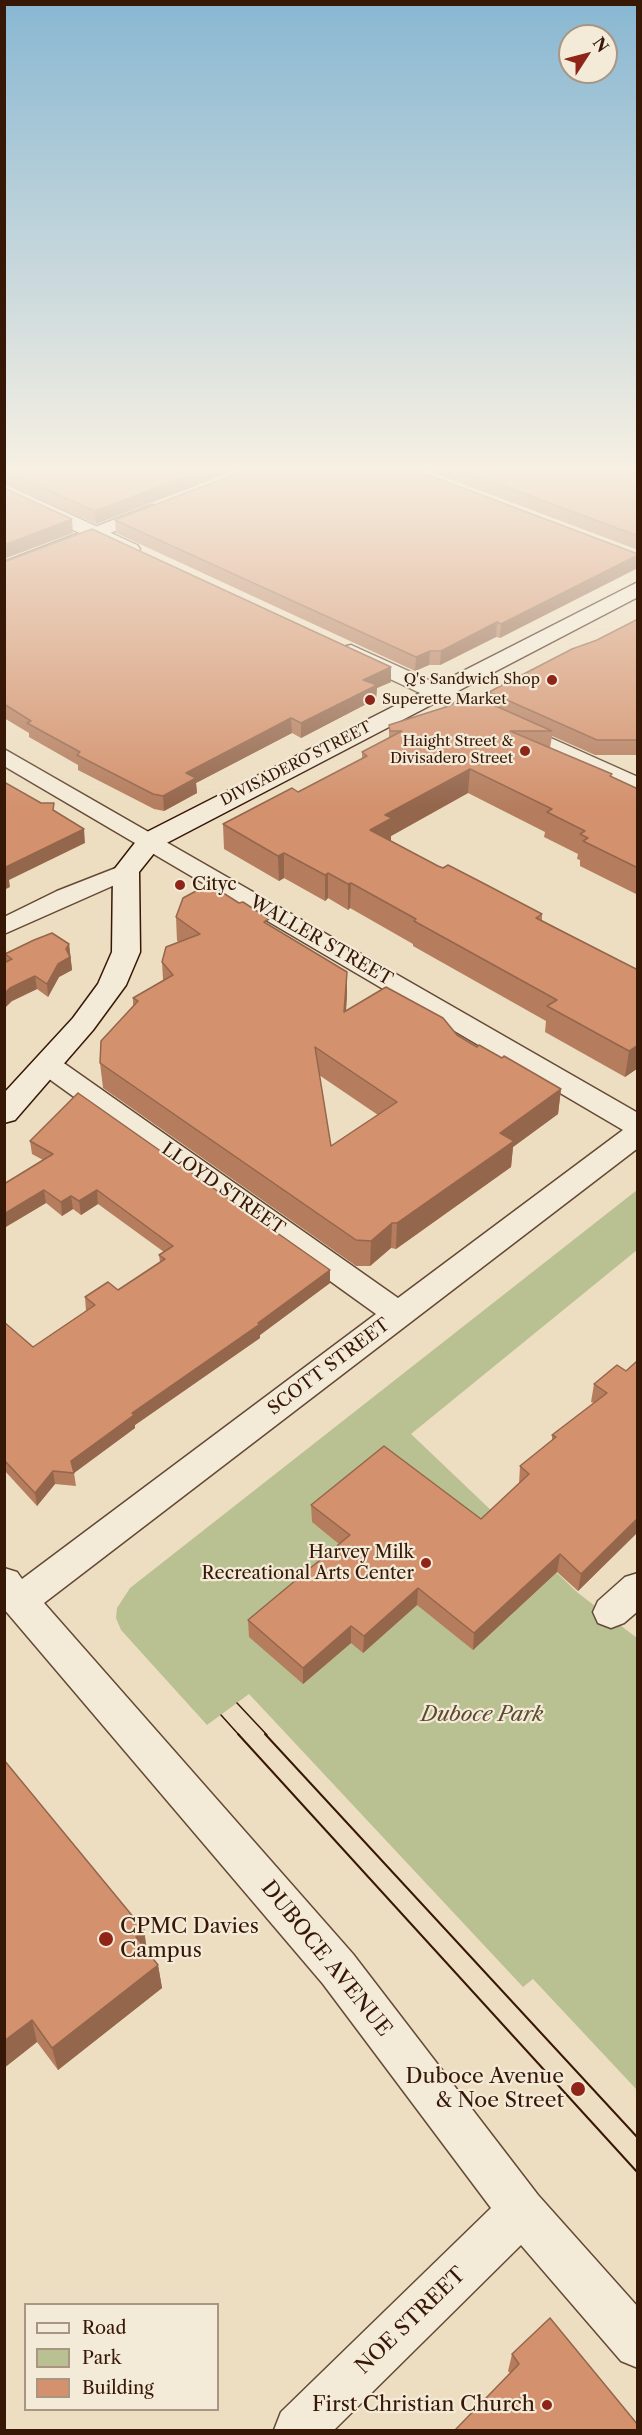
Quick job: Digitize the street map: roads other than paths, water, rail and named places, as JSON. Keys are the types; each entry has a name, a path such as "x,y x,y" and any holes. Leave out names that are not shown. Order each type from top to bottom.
{"main road":[{"name":"DIVISADERO STREET","path":"468,707 638,588"},
{"name":"DIVISADERO STREET","path":"126,871 161,847 468,707 638,608"},
{"path":"334,644 468,707"},
{"path":"4,1113 48,1065 100,1002 120,968 127,936 126,871"}],"street":[{"path":"468,707 638,786"},
{"name":"WALLER STREET","path":"4,756 638,1126"},
{"name":"DIVISADERO STREET","path":"4,927 66,896 126,871"},
{"name":"LLOYD STREET","path":"48,1065 398,1314"},
{"name":"SCOTT STREET","path":"12,1592 398,1314 638,1132"},
{"path":"611,1612 638,1588"},
{"name":"DUBOCE AVENUE","path":"12,1592 338,1969 522,2211 638,2343"},
{"name":"NOE STREET","path":"299,2430 522,2211"}],"tram line":[{"path":"237,1703 267,1735"},
{"path":"221,1715 239,1735"},
{"path":"238,1734 638,2173"},
{"path":"265,1734 638,2138"}],"place":[{"name":"Q's Sandwich Shop","path":"552,680"},
{"name":"Superette Market","path":"370,700"},
{"name":"Haight Street & Divisadero Street","path":"525,751"},
{"name":"Cityc","path":"180,885"},
{"name":"Harvey Milk Recreational Arts Center","path":"426,1563"},
{"name":"CPMC Davies Campus","path":"106,1939"},
{"name":"Duboce Avenue & Noe Street","path":"578,2089"},
{"name":"First Christian Church","path":"547,2405"}],"park label":[{"name":"Duboce Park","path":"482,1715"}]}
